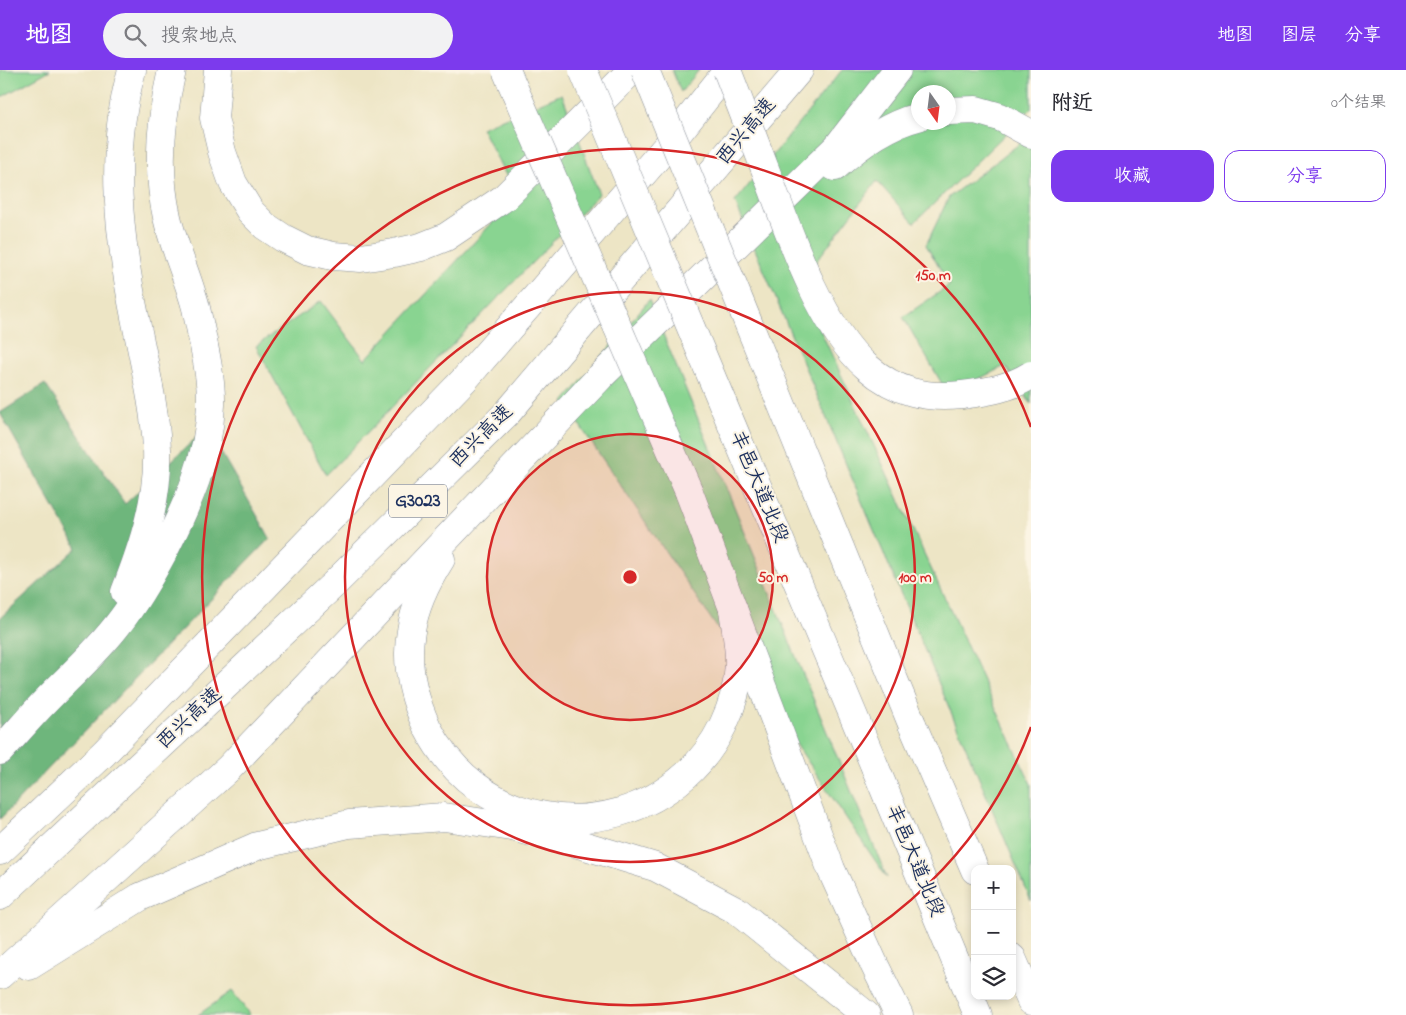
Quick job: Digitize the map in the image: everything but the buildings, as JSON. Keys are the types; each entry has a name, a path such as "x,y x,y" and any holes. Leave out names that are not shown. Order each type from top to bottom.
{"main road":[{"path":"91,656 121,604 150,517 155,484 157,449 146,373 125,267 118,199 118,145 126,90 132,70"},
{"path":"0,751 38,709 91,656 119,624 142,592 184,512 198,477 209,436 211,403 203,341 195,305 167,217 162,188 164,104 172,70"},
{"path":"218,70 214,118 222,152 233,183 250,211 265,226 307,250 333,256 362,258 394,254 421,247 446,237 504,198 632,70"},
{"path":"506,70 689,492 831,869 899,1015"},
{"name":"丰邑大道北段","path":"583,70 978,1015"},
{"path":"645,70 912,724 973,865"},
{"path":"728,70 788,231 811,285 835,327 866,367 888,382 911,393 943,397 985,392 1020,382 1031,376"},
{"name":"西兴高速","path":"0,851 104,753 464,380 674,138 728,70"},
{"name":"西兴高速","path":"0,896 334,585 508,412 799,70"},
{"path":"0,975 229,768 600,377 837,147 897,70"},
{"path":"956,111 976,110 1000,118 1031,134"},
{"path":"741,240 832,170 854,150 881,132 911,120"},
{"path":"481,502 440,560 426,585 417,607 410,632 412,685 419,711 447,759 466,779 489,796 515,808 541,816 569,820 597,818 625,812 651,800 675,784 696,766 713,744 726,719 735,691 739,664 732,609"},
{"path":"0,983 140,897 257,846 349,824 444,817 512,827 579,844 656,867 736,910 866,1015"},
{"path":"1016,967 1031,1001"}],"green space":[{"path":"0,70 50,70 0,98"},
{"path":"672,70 699,70 681,92"},
{"path":"842,70 1031,70 1031,109 914,223 877,181 799,284 1031,784 1031,901 735,202"},
{"path":"562,94 599,194 326,475 256,346 321,301 365,360 517,196 481,128"},
{"path":"1031,135 1031,404 1005,366 948,394 903,317 950,285 926,245 949,197"},
{"path":"649,300 887,878 564,402"},
{"path":"45,384 125,504 207,428 270,538 0,819 0,618 77,548 0,413"},
{"path":"232,991 250,1015 198,1015"}]}
